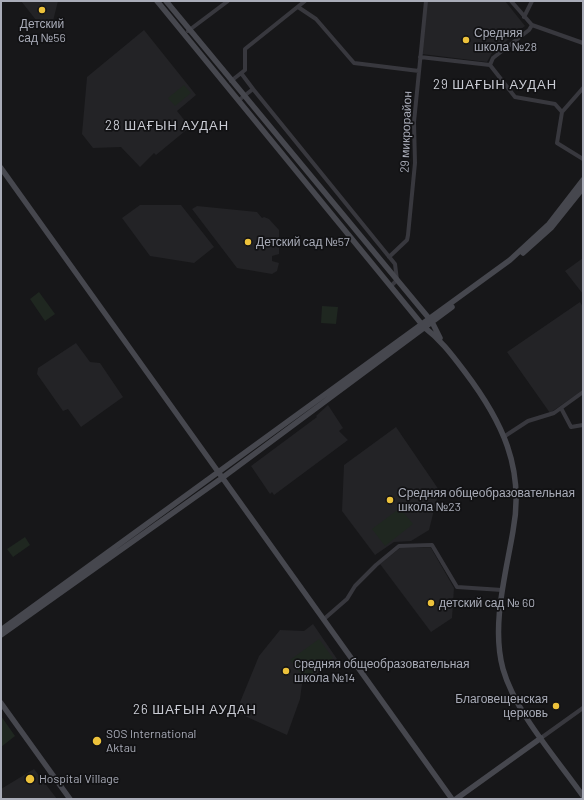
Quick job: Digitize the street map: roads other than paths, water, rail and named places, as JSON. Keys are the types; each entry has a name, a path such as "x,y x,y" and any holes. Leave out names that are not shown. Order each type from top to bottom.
{"main road":[{"path":"157,1 187,31 231,81 242,98 431,320 440,340"},
{"path":"166,1 187,31 391,286 423,325 440,340 485,399 505,436 514,466 517,510 502,590 499,622 502,668 508,686 541,738 583,796"},
{"path":"1,168 452,799"},
{"path":"498,270 549,224 583,180"},
{"path":"1,630 498,270 551,228 583,188"},
{"path":"1,635 222,478 423,325"},
{"path":"1,703 70,799"},
{"path":"456,799 541,738"}],"street":[{"path":"187,31 228,1"},
{"path":"231,81 245,70 245,49 305,1"},
{"name":"29 микрорайон","path":"389,257 407,240 408,235 415,163 414,122 426,1"},
{"path":"511,1 532,25 583,43"},
{"path":"524,17 532,1"},
{"path":"298,7 316,19 354,63 419,71"},
{"path":"490,65 493,58 529,30 532,25"},
{"path":"420,57 490,65 515,97 556,104 562,112"},
{"path":"241,73 289,135 396,264 397,280 391,286"},
{"path":"242,98 253,88"},
{"path":"583,88 562,112 557,143 583,159"},
{"path":"505,436 528,421 554,413 583,392"},
{"path":"561,408 571,427 583,425"},
{"path":"324,619 347,599 355,586 376,565 399,546 432,545 458,587 502,590"},
{"path":"541,738 583,708"}],"place":[{"name":"Детский сад №56","path":"42,10"},
{"name":"Средняя школа №28","path":"466,40"},
{"name":"Детский сад №57","path":"248,242"},
{"name":"Средняя общеобразовательная школа №23","path":"390,500"},
{"name":"детский сад № 60","path":"431,603"},
{"name":"Cредняя общеобразовательная школа №14","path":"286,671"},
{"name":"Благовещенская церковь","path":"556,706"},
{"name":"SOS International Aktau","path":"97,741"},
{"name":"Hospital Village","path":"30,779"}],"district":[{"name":"29 ШАҒЫН АУДАН","path":"495,85"},
{"name":"28 ШАҒЫН АУДАН","path":"167,126"},
{"name":"26 ШАҒЫН АУДАН","path":"195,710"}]}
